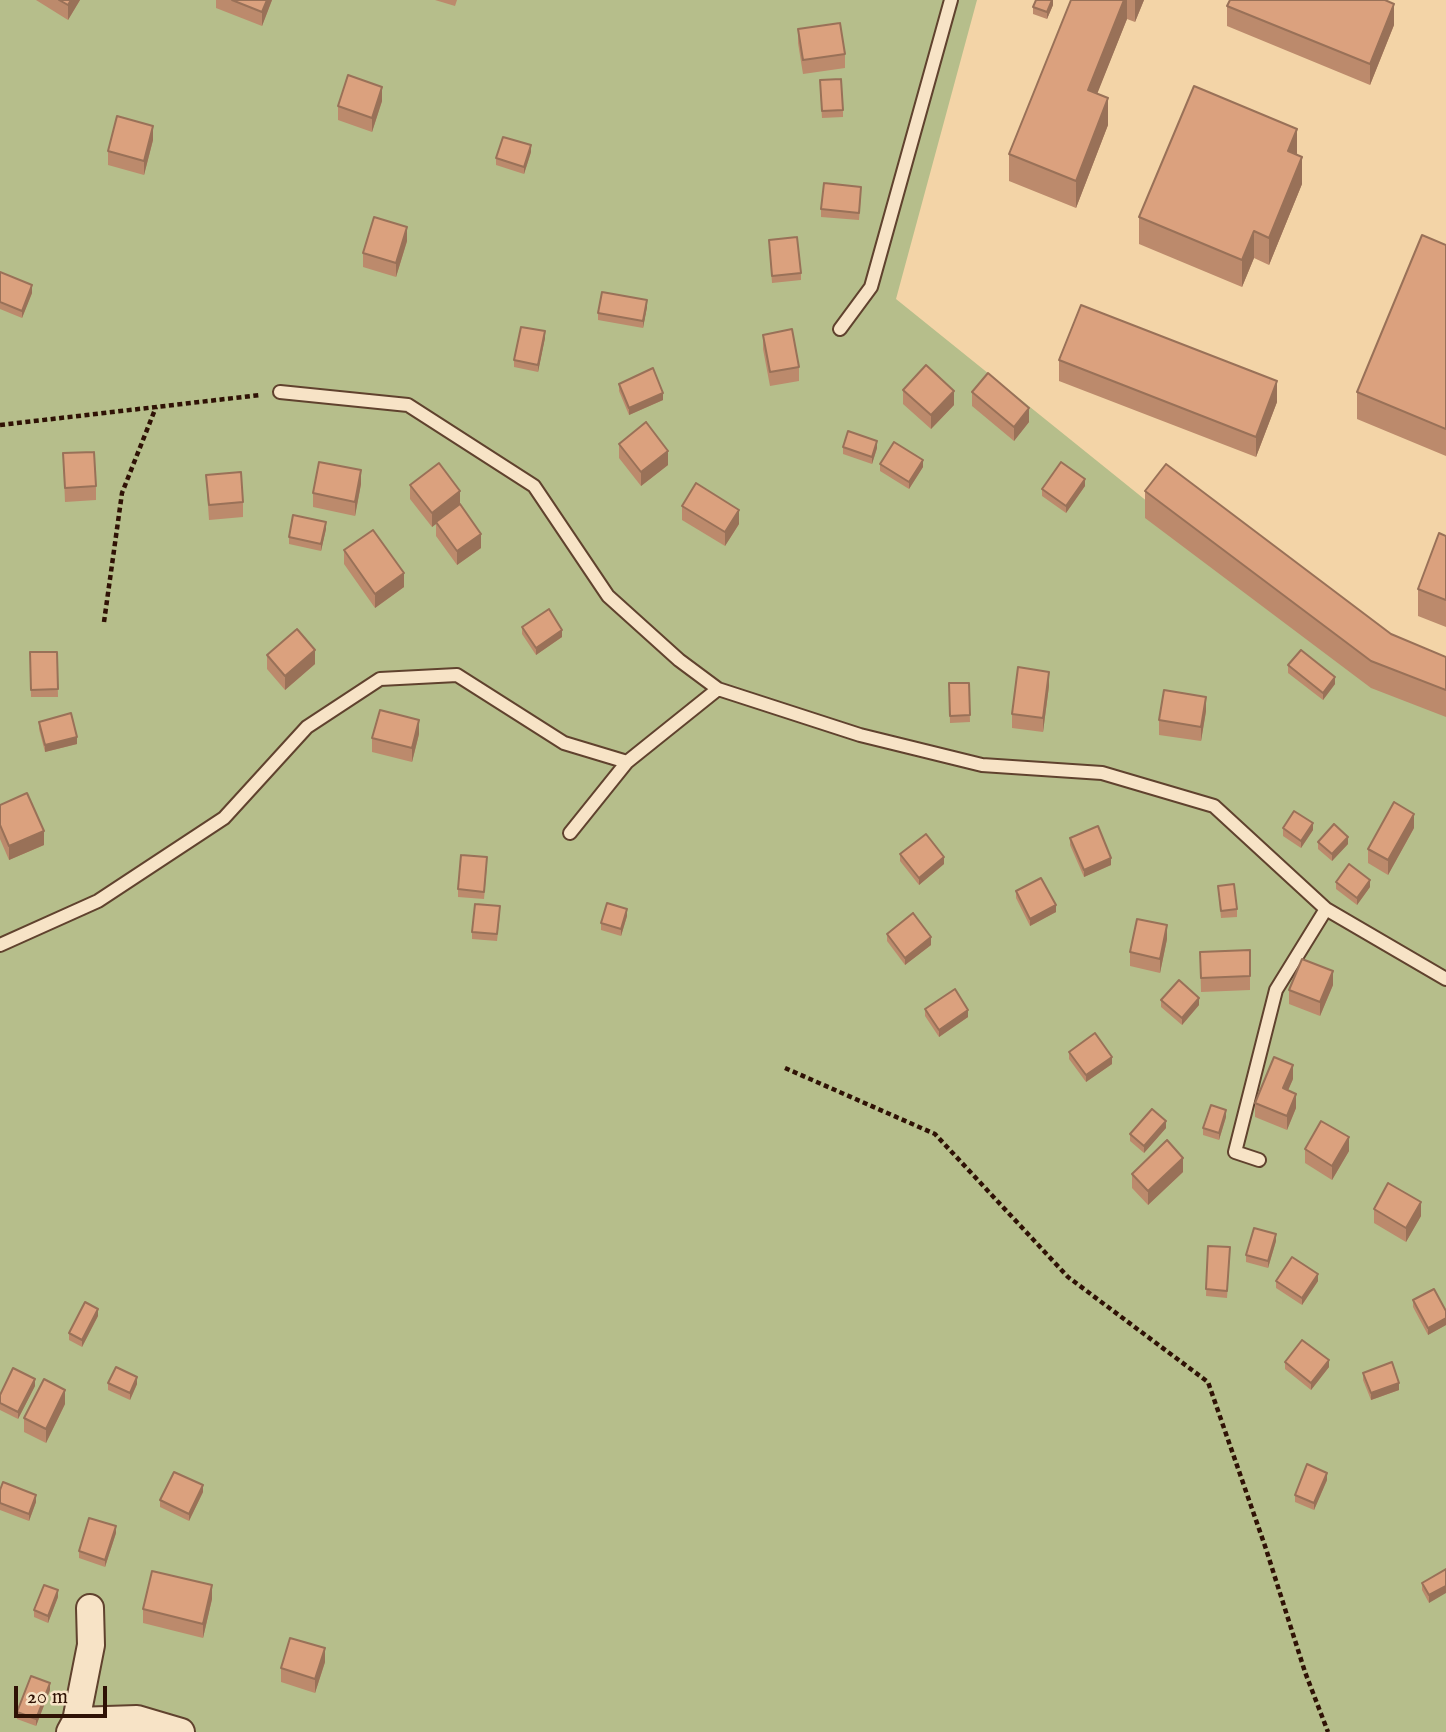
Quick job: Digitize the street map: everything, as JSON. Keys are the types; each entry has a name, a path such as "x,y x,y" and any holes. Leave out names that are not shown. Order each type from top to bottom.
{"street":[{"path":"90,1608 92,1645 73,1727 136,1719 181,1732"}],"lane":[{"path":"840,329 871,288 951,0"},
{"path":"280,392 408,405 534,486 608,596 679,660 718,689 860,735 982,765 1102,774 1214,806 1326,909 1446,979"},
{"path":"0,945 98,901 224,818 307,727 380,679 457,676 564,743 627,762"},
{"path":"570,833 627,762 718,689"},
{"path":"1259,1160 1235,1152 1276,990 1326,909"}],"path":[{"path":"0,425 280,392"},
{"path":"104,622 122,494 156,407"},
{"path":"785,1068 935,1134 1068,1277 1208,1382 1305,1672 1328,1732"}],"green space":[{"path":"0,0 977,0 896,299 1354,668 1446,703 1446,1732 0,1732"}],"building":[{"path":"232,0 267,0 262,12"},
{"path":"1036,0 1052,0 1047,12 1033,7"},
{"path":"1071,0 1124,0 1088,90 1108,98 1076,181 1009,154"},
{"path":"1230,0 1385,0 1394,4 1370,64 1227,6"},
{"path":"840,23 845,54 803,60 798,29"},
{"path":"348,75 382,87 372,118 338,106"},
{"path":"841,79 843,110 822,111 820,80"},
{"path":"1194,86 1297,129 1288,151 1302,157 1269,238 1254,231 1242,260 1139,217"},
{"path":"117,116 153,126 144,161 108,151"},
{"path":"503,137 531,145 524,167 496,158"},
{"path":"824,183 861,187 859,213 821,209"},
{"path":"374,217 407,227 396,263 363,253"},
{"path":"1422,235 1446,245 1446,429 1357,392"},
{"path":"797,237 801,273 772,276 769,240"},
{"path":"0,272 32,285 22,311 0,302"},
{"path":"602,292 647,300 643,321 598,313"},
{"path":"1081,305 1277,381 1256,437 1059,360"},
{"path":"521,327 545,331 538,365 514,360"},
{"path":"792,329 799,367 770,372 763,335"},
{"path":"926,365 954,391 931,415 903,390"},
{"path":"653,368 663,393 629,408 619,384"},
{"path":"988,373 1029,408 1014,427 972,392"},
{"path":"646,422 668,451 641,472 619,444"},
{"path":"848,431 877,441 872,457 843,447"},
{"path":"894,442 923,460 909,482 880,464"},
{"path":"94,452 96,486 65,488 63,453"},
{"path":"319,462 361,470 355,502 313,493"},
{"path":"1061,462 1085,479 1066,506 1042,489"},
{"path":"439,463 460,491 432,513 410,485"},
{"path":"1166,464 1391,634 1446,657 1446,690 1371,661 1145,491"},
{"path":"241,472 243,502 209,505 206,475"},
{"path":"696,483 739,510 725,532 682,506"},
{"path":"460,504 481,534 457,551 436,522"},
{"path":"293,515 326,522 321,544 289,537"},
{"path":"373,530 404,573 375,594 344,550"},
{"path":"1439,533 1446,536 1446,600 1418,589"},
{"path":"549,609 562,630 536,648 522,627"},
{"path":"297,629 315,650 285,676 267,655"},
{"path":"1301,650 1335,677 1323,693 1288,665"},
{"path":"30,652 57,652 58,689 31,690"},
{"path":"1018,667 1049,672 1043,718 1012,714"},
{"path":"949,683 969,683 970,715 950,716"},
{"path":"1164,690 1206,697 1201,727 1159,720"},
{"path":"380,710 419,720 412,748 372,738"},
{"path":"71,713 77,737 45,745 39,722"},
{"path":"27,793 44,831 9,846 0,825 0,805"},
{"path":"1394,802 1414,814 1388,860 1368,849"},
{"path":"1294,811 1313,823 1301,841 1283,828"},
{"path":"1334,824 1348,837 1332,854 1318,842"},
{"path":"1098,826 1111,858 1084,870 1070,838"},
{"path":"926,834 944,857 919,878 900,854"},
{"path":"461,855 487,857 484,892 458,889"},
{"path":"1349,864 1370,880 1357,898 1336,882"},
{"path":"1041,878 1056,905 1030,919 1016,891"},
{"path":"1234,884 1237,909 1221,911 1218,886"},
{"path":"607,903 627,909 621,929 601,923"},
{"path":"475,904 500,906 497,934 472,932"},
{"path":"913,913 931,937 905,958 887,934"},
{"path":"1137,919 1167,925 1160,959 1130,952"},
{"path":"1250,950 1250,976 1201,978 1200,952"},
{"path":"1302,959 1333,971 1320,1002 1289,990"},
{"path":"1179,980 1199,998 1182,1018 1161,1000"},
{"path":"955,989 968,1010 939,1030 925,1009"},
{"path":"1095,1033 1112,1057 1086,1075 1069,1052"},
{"path":"1274,1057 1293,1065 1283,1088 1296,1094 1287,1116 1255,1103"},
{"path":"1211,1105 1226,1110 1219,1133 1203,1128"},
{"path":"1152,1109 1166,1121 1144,1146 1130,1134"},
{"path":"1321,1121 1349,1137 1332,1166 1305,1149"},
{"path":"1167,1140 1183,1158 1148,1191 1132,1174"},
{"path":"1388,1183 1421,1202 1406,1228 1374,1209"},
{"path":"1254,1228 1276,1234 1268,1261 1246,1255"},
{"path":"1208,1246 1230,1247 1227,1291 1206,1289"},
{"path":"1292,1257 1318,1274 1302,1298 1276,1281"},
{"path":"1434,1289 1446,1311 1446,1318 1428,1328 1413,1300"},
{"path":"85,1302 98,1309 82,1340 69,1333"},
{"path":"1302,1340 1329,1360 1311,1383 1285,1362"},
{"path":"1392,1362 1399,1383 1371,1393 1363,1373"},
{"path":"116,1367 137,1377 130,1393 108,1383"},
{"path":"13,1368 35,1379 18,1412 0,1403 0,1395"},
{"path":"44,1379 65,1390 46,1429 24,1418"},
{"path":"1307,1464 1327,1473 1314,1503 1295,1495"},
{"path":"174,1472 203,1485 189,1514 160,1500"},
{"path":"3,1482 36,1495 29,1514 0,1503"},
{"path":"89,1518 116,1526 105,1560 79,1551"},
{"path":"1446,1569 1446,1586 1429,1595 1422,1583"},
{"path":"152,1571 212,1585 203,1624 143,1609"},
{"path":"44,1585 58,1590 48,1616 34,1610"},
{"path":"290,1638 325,1648 315,1679 281,1668"},
{"path":"31,1676 50,1683 36,1719 17,1712"}]}
